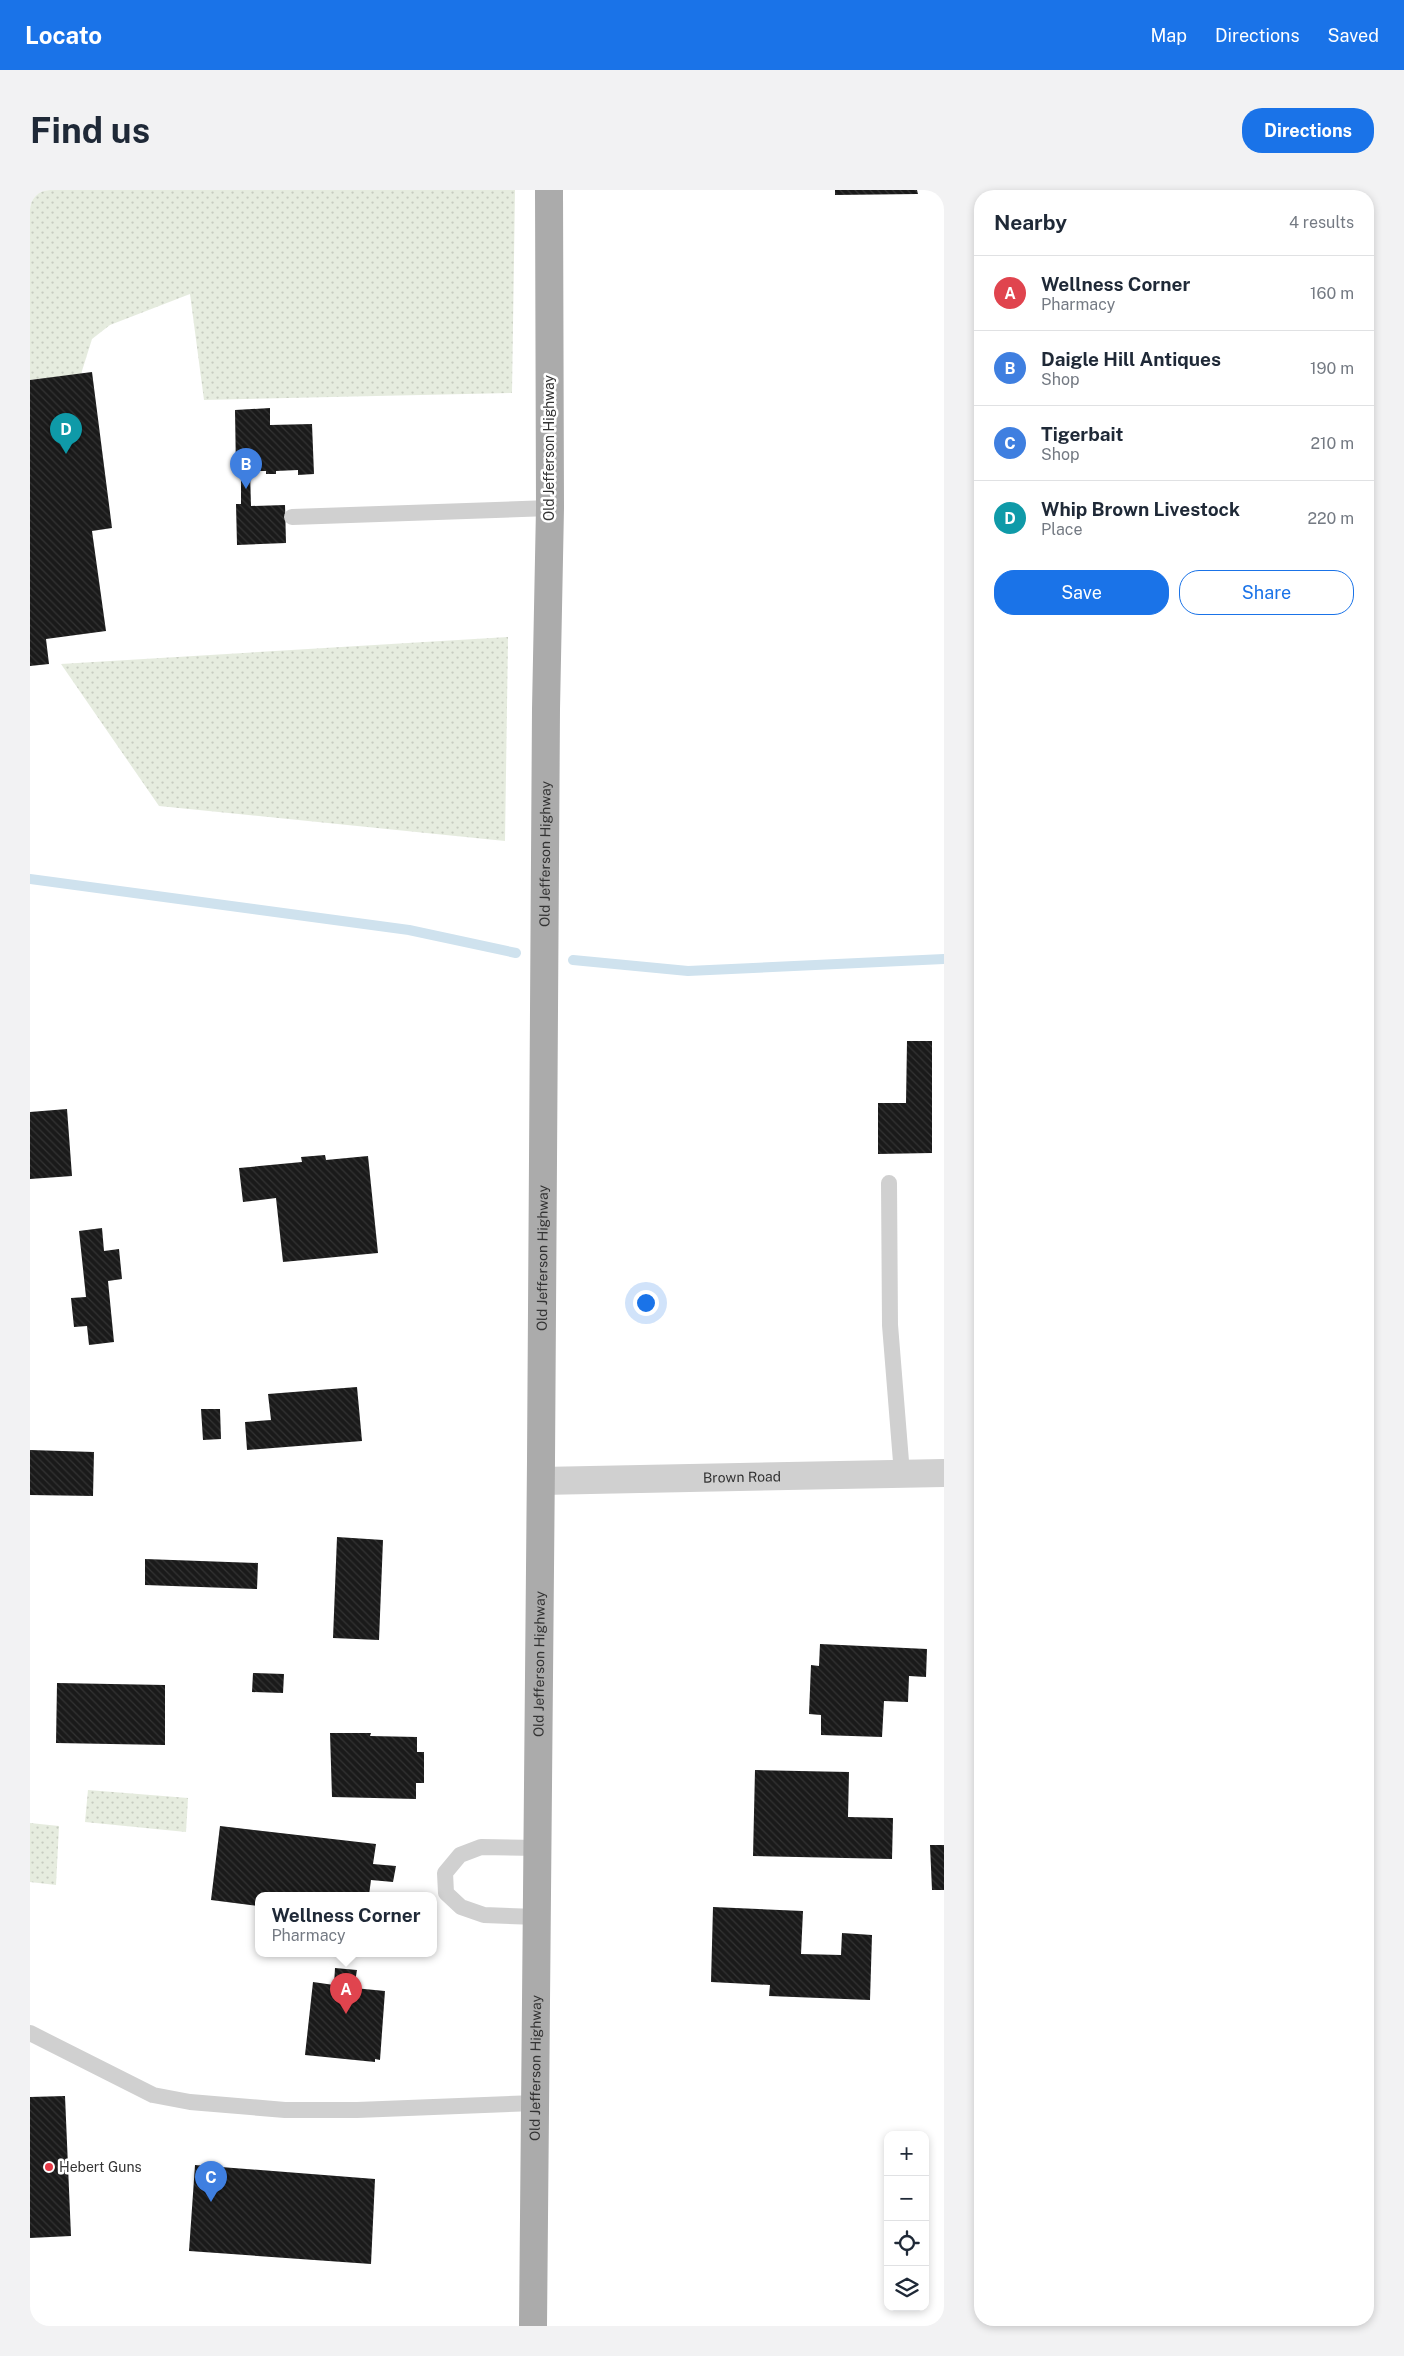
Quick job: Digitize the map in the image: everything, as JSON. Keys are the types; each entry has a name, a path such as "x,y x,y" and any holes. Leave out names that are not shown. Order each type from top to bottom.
{"main road":[{"name":"Old Jefferson Highway","path":"532,2326 538,1848 546,709 550,508 549,190"}],"street":[{"name":"Brown Road","path":"541,1481 944,1473"}],"lane":[{"path":"292,517 550,508"},
{"path":"890,1183 890,1325 902,1474"},
{"path":"537,1917 484,1915 460,1907 446,1893 445,1873 460,1855 481,1847 538,1848"},
{"path":"30,2033 153,2095 190,2102 284,2110 357,2110 535,2103"}],"shaded area":[{"path":"30,190 515,190 512,393 204,400 190,294 110,325 92,339 81,374 30,380"},
{"path":"508,637 505,841 159,806 61,664"},
{"path":"88,1790 188,1798 186,1832 85,1822"},
{"path":"30,1823 59,1826 56,1885 30,1882"}],"building":[{"path":"835,190 917,190 918,194 835,195"},
{"path":"92,372 112,528 92,531 106,631 46,639 49,664 30,666 30,380"},
{"path":"270,408 270,425 312,424 314,474 298,475 298,470 276,471 276,474 266,474 266,471 250,471 251,506 285,505 286,543 237,545 236,504 241,504 241,473 236,473 235,410"},
{"path":"907,1041 932,1041 932,1153 878,1154 878,1103 906,1103"},
{"path":"67,1109 72,1176 30,1179 30,1112"},
{"path":"325,1155 326,1160 368,1156 378,1253 283,1262 276,1198 243,1202 239,1168 302,1162 301,1157"},
{"path":"102,1228 104,1251 119,1249 122,1279 108,1281 114,1342 89,1345 87,1326 74,1327 71,1298 86,1297 79,1231"},
{"path":"357,1387 362,1441 247,1450 245,1422 271,1420 268,1394"},
{"path":"201,1409 220,1409 221,1439 203,1440"},
{"path":"30,1450 94,1452 93,1496 30,1495"},
{"path":"337,1537 383,1540 379,1640 333,1638"},
{"path":"145,1559 258,1563 257,1589 145,1585"},
{"path":"820,1644 927,1649 926,1677 909,1676 908,1702 884,1701 882,1737 821,1735 821,1715 809,1714 811,1665 819,1666"},
{"path":"253,1673 284,1674 283,1693 252,1692"},
{"path":"57,1683 165,1685 165,1745 56,1743"},
{"path":"330,1733 371,1733 370,1736 417,1737 417,1752 424,1752 424,1783 416,1783 416,1799 332,1797"},
{"path":"755,1770 849,1772 848,1817 893,1818 892,1859 753,1856"},
{"path":"220,1826 376,1844 373,1864 396,1866 393,1882 371,1880 369,1892 255,1892 255,1906 211,1900"},
{"path":"930,1845 944,1845 944,1890 932,1890"},
{"path":"713,1907 803,1911 801,1954 841,1955 842,1933 872,1935 870,2000 769,1996 770,1985 711,1982"},
{"path":"335,1968 357,1970 354,1988 385,1991 380,2060 375,2059 375,2062 305,2055 313,1982 334,1985"},
{"name":"Hebert Guns","path":"65,2096 71,2236 30,2238 30,2097"},
{"path":"195,2165 375,2179 371,2264 189,2251"}],"waterway":[{"path":"30,879 409,930 516,953"},
{"path":"573,960 688,971 944,959"}],"place":[{"name":"Whip Brown Livestock","path":"66,454"},
{"name":"Daigle Hill Antiques","path":"246,489"},
{"name":"Wellness Corner","path":"346,2014"},
{"name":"Hebert Guns","path":"49,2167"},
{"name":"Tigerbait","path":"211,2202"}]}
